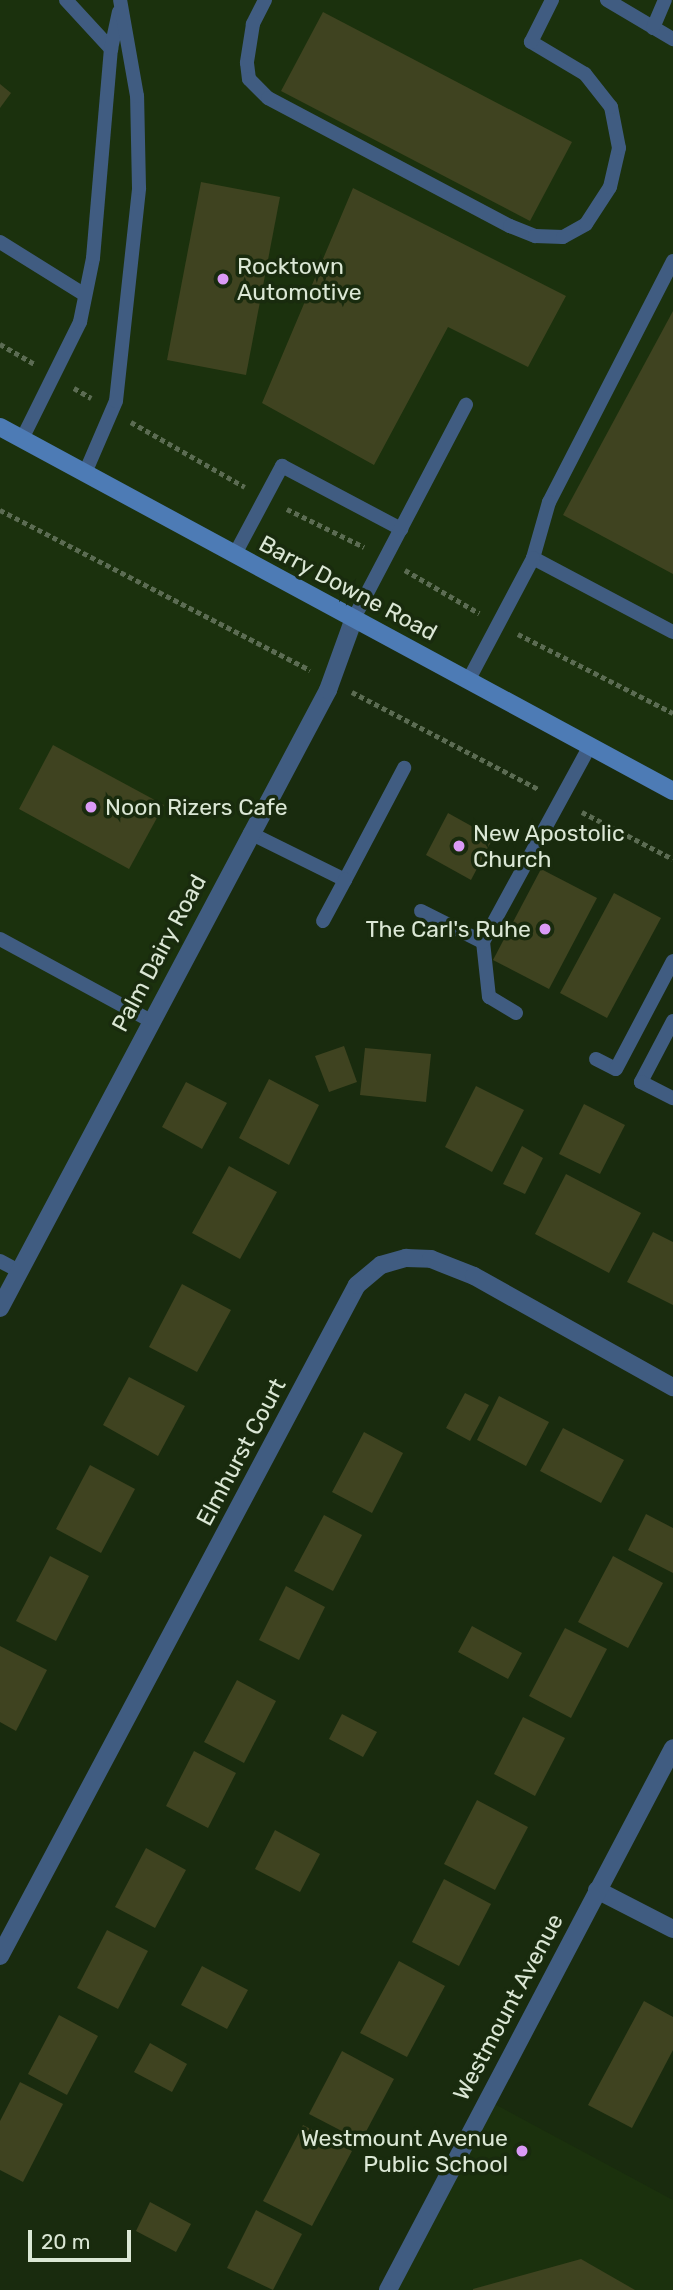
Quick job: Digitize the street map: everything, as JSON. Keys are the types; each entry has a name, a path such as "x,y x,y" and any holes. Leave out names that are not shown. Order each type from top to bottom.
{"main road":[{"name":"Barry Downe Road","path":"0,427 673,791"}],"street":[{"name":"Palm Dairy Road","path":"0,1308 328,690 354,618"},
{"name":"Elmhurst Court","path":"0,1955 357,1285 381,1265 406,1258 431,1259 474,1276 673,1387"},
{"name":"Westmount Avenue","path":"388,2290 673,1748"},
{"path":"597,1890 673,1929"}],"lane":[{"path":"66,0 111,49"},
{"path":"265,0 253,24 247,63 249,79 268,98 510,226 535,236 563,237 586,224 610,187 619,148 611,107 585,74 531,42 552,0"},
{"path":"607,0 673,39"},
{"path":"653,28 665,0"},
{"path":"22,439 80,322 102,175 111,49 120,1"},
{"path":"85,473 112,411 128,315 139,188 136,96 120,1"},
{"path":"0,242 85,295"},
{"path":"468,681 533,558 549,502 673,261"},
{"path":"354,618 466,405"},
{"path":"235,554 282,466 401,529"},
{"path":"533,558 673,632"},
{"path":"516,1013 489,997 483,942 590,746"},
{"path":"323,921 404,768"},
{"path":"250,833 345,880"},
{"path":"421,911 483,942"},
{"path":"0,939 151,1021"},
{"path":"596,1059 616,1069 673,961"},
{"path":"673,1021 641,1082 673,1098"},
{"path":"0,1261 19,1271"}],"path":[{"path":"0,344 265,498 386,558 497,624 673,713"}],"shaded area":[{"path":"0,0 673,0 673,789 366,622 0,1312"},
{"name":"Westmount Avenue Public School","path":"489,2101 673,2200 673,2290 391,2290"}],"building":[{"path":"323,12 572,142 530,221 281,91"},
{"path":"0,84 11,93 0,108"},
{"name":"Rocktown Automotive","path":"201,182 280,197 246,375 167,360"},
{"path":"353,188 566,296 528,367 448,327 374,465 262,403"},
{"path":"673,311 673,574 563,515"},
{"name":"Noon Rizers Cafe","path":"53,745 164,805 129,869 19,809"},
{"name":"New Apostolic Church","path":"448,813 493,838 471,880 426,855"},
{"name":"The Carl's Ruhe","path":"541,869 597,898 549,989 493,960"},
{"path":"614,893 661,918 607,1018 560,993"},
{"path":"344,1046 357,1082 329,1092 315,1056"},
{"path":"365,1048 431,1054 426,1102 360,1095"},
{"path":"269,1079 319,1105 289,1165 239,1138"},
{"path":"186,1082 227,1103 202,1149 162,1127"},
{"path":"476,1086 524,1110 492,1172 445,1147"},
{"path":"584,1104 625,1125 600,1174 559,1154"},
{"path":"522,1146 543,1158 525,1194 503,1184"},
{"path":"229,1166 277,1192 240,1259 192,1233"},
{"path":"566,1174 641,1213 609,1273 535,1234"},
{"path":"653,1232 673,1242 673,1305 627,1282"},
{"path":"182,1284 231,1310 197,1372 149,1347"},
{"path":"129,1377 185,1406 158,1456 103,1425"},
{"path":"465,1393 489,1405 470,1441 446,1428"},
{"path":"499,1396 549,1422 526,1466 477,1440"},
{"path":"563,1428 624,1460 601,1503 540,1471"},
{"path":"364,1432 403,1453 372,1513 332,1492"},
{"path":"90,1465 135,1489 101,1553 56,1529"},
{"path":"646,1514 673,1528 673,1573 628,1550"},
{"path":"324,1515 362,1535 333,1591 294,1571"},
{"path":"50,1556 89,1576 56,1641 16,1621"},
{"path":"613,1556 663,1583 628,1648 578,1622"},
{"path":"286,1586 325,1607 299,1660 259,1640"},
{"path":"472,1626 522,1653 508,1679 458,1652"},
{"path":"565,1628 607,1649 571,1718 529,1696"},
{"path":"0,1646 47,1670 16,1731 0,1722"},
{"path":"237,1680 276,1701 244,1763 204,1742"},
{"path":"342,1714 377,1732 363,1757 329,1739"},
{"path":"523,1717 565,1738 535,1796 494,1774"},
{"path":"194,1751 236,1773 208,1828 166,1806"},
{"path":"477,1800 528,1827 495,1890 444,1864"},
{"path":"275,1830 320,1854 300,1892 255,1869"},
{"path":"146,1848 186,1870 155,1928 115,1907"},
{"path":"444,1879 491,1904 459,1966 412,1942"},
{"path":"107,1930 148,1951 118,2009 77,1988"},
{"path":"399,1961 445,1986 407,2057 360,2033"},
{"path":"202,1966 248,1990 227,2029 181,2005"},
{"path":"644,2001 673,2017 673,2050 632,2128 588,2105"},
{"path":"59,2015 98,2036 67,2095 28,2074"},
{"path":"150,2043 187,2064 172,2092 134,2072"},
{"path":"342,2051 394,2079 361,2141 309,2114"},
{"path":"20,2082 63,2104 23,2182 0,2170 0,2121"},
{"path":"303,2125 352,2151 312,2226 263,2201"},
{"path":"150,2202 191,2224 176,2252 136,2231"},
{"path":"256,2210 302,2234 273,2290 227,2268"},
{"path":"581,2259 635,2290 473,2290 473,2289"}],"place":[{"name":"Rocktown Automotive","path":"223,279"},
{"name":"Noon Rizers Cafe","path":"91,807"},
{"name":"New Apostolic Church","path":"459,846"},
{"name":"The Carl's Ruhe","path":"545,929"},
{"name":"Westmount Avenue Public School","path":"522,2151"}]}
